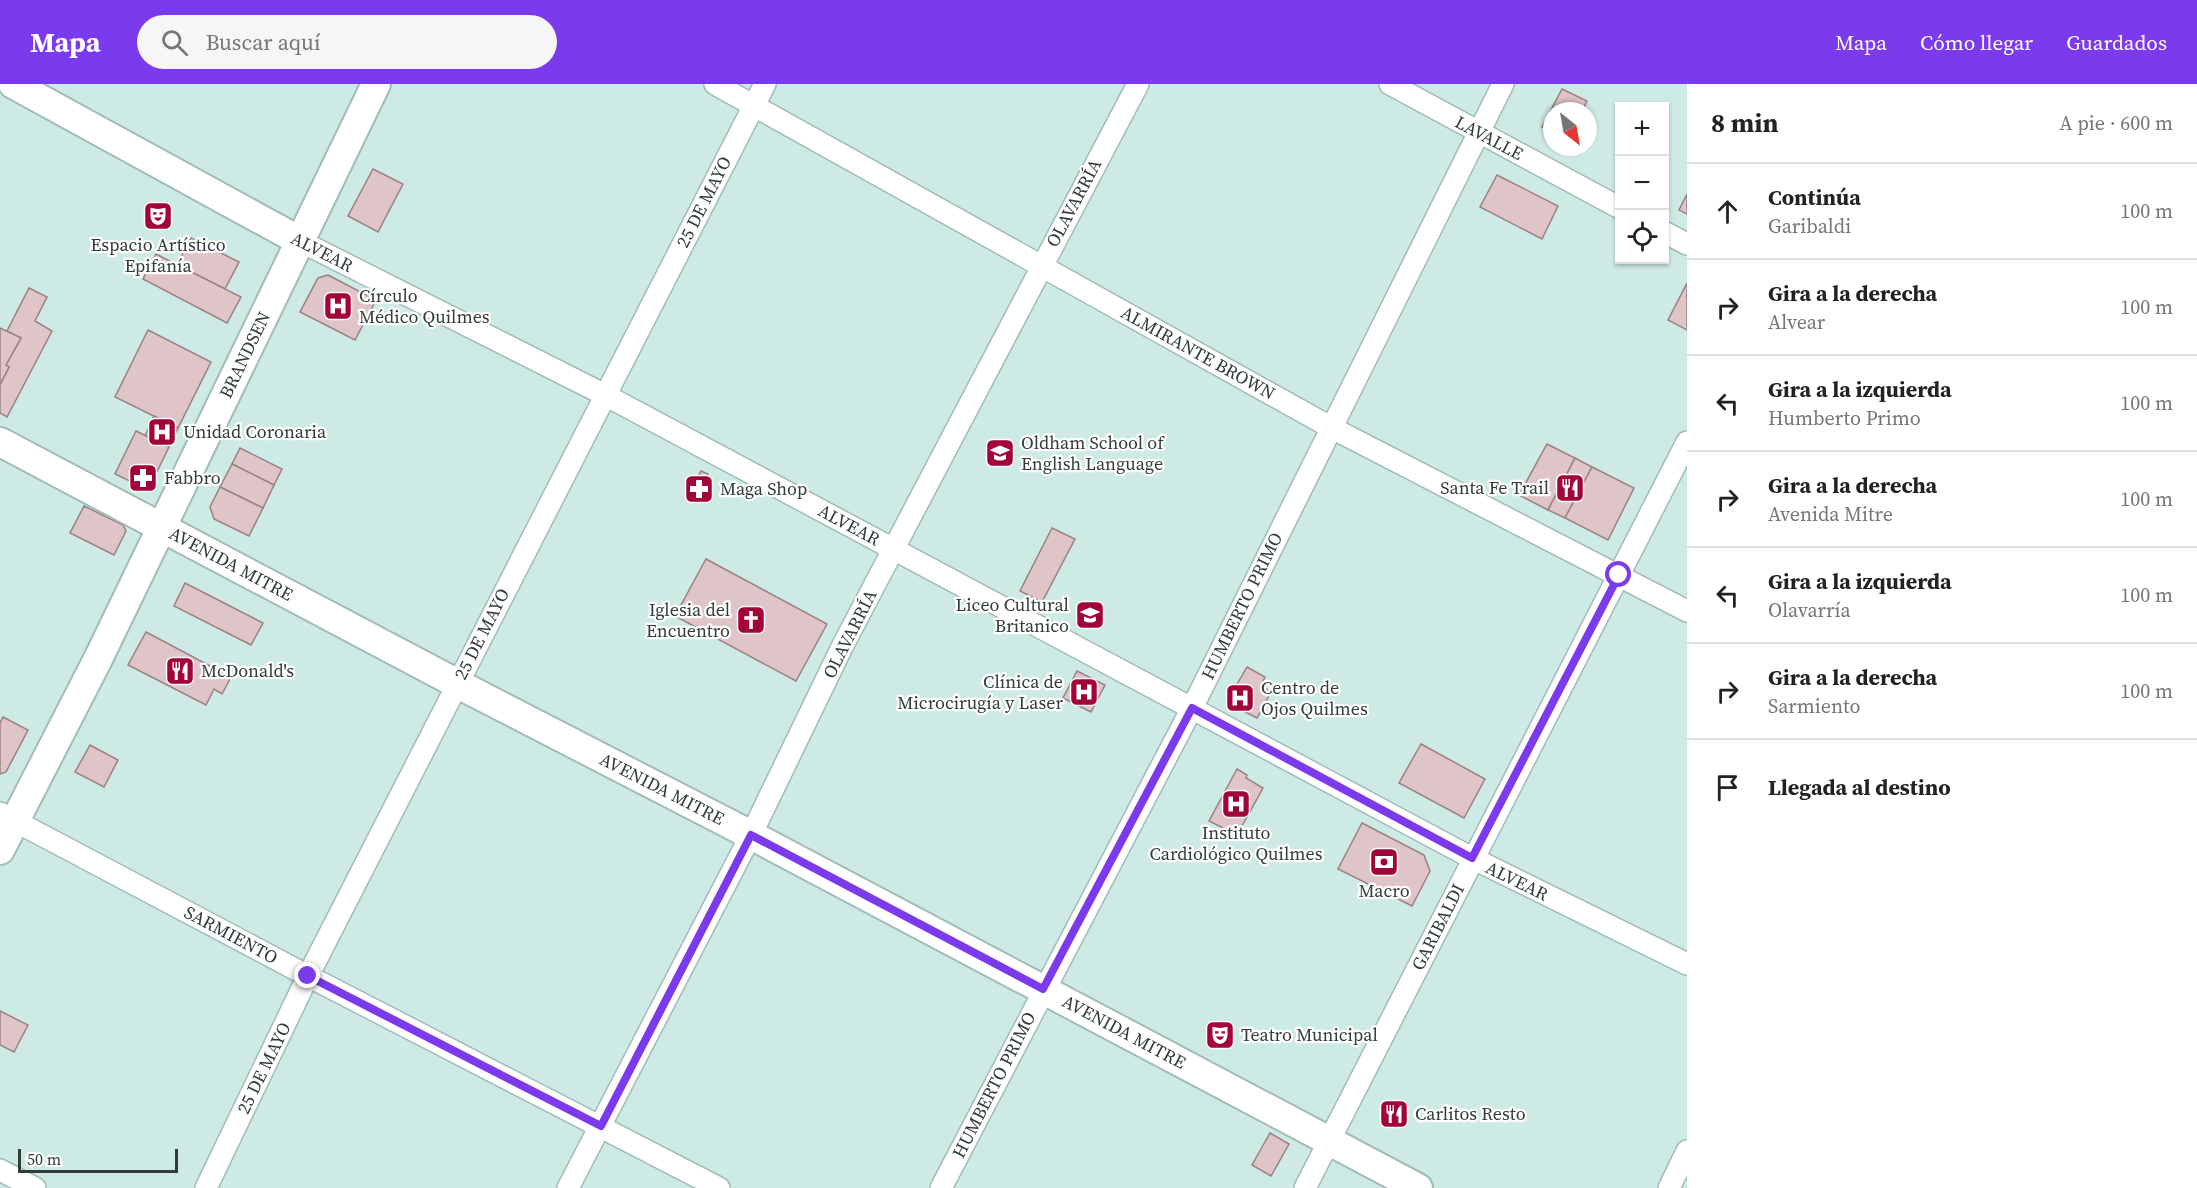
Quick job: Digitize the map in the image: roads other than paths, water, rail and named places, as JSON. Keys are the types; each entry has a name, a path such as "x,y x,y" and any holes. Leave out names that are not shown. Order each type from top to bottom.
{"main road":[{"name":"ALVEAR","path":"13,84 300,241"},
{"name":"BRANDSEN","path":"0,850 7,816 98,659 376,84"},
{"name":"AVENIDA MITRE","path":"0,442 456,683 751,835 1418,1188"}],"street":[{"name":"ALMIRANTE BROWN","path":"715,84 1330,427 1687,611"},
{"name":"25 DE MAYO","path":"206,1188 308,976 456,683 765,84"},
{"name":"OLAVARRÍA","path":"568,1188 751,835 842,647 1138,84"},
{"name":"LAVALLE","path":"1390,84 1615,205"},
{"name":"HUMBERTO PRIMO","path":"941,1188 1043,989 1192,708 1330,427 1503,84"},
{"path":"1669,234 1687,244"},
{"name":"ALVEAR","path":"300,241 605,395 1472,858 1687,964"},
{"name":"GARIBALDI","path":"1305,1188 1687,441"},
{"name":"SARMIENTO","path":"7,816 308,976 719,1188"},
{"path":"1669,1188 1687,1151"},
{"path":"0,1170 35,1188"}],"place":[{"name":"Espacio Artístico Epifanía","path":"158,216"},
{"name":"Círculo Médico Quilmes","path":"338,306"},
{"name":"Unidad Coronaria","path":"162,432"},
{"name":"Oldham School of English Language","path":"1000,453"},
{"name":"Fabbro","path":"143,478"},
{"name":"Santa Fe Trail","path":"1570,488"},
{"name":"Maga Shop","path":"699,489"},
{"name":"Liceo Cultural Britanico","path":"1090,615"},
{"name":"Iglesia del Encuentro","path":"751,620"},
{"name":"McDonald's","path":"180,671"},
{"name":"Clínica de Microcirugía y Laser","path":"1084,692"},
{"name":"Centro de Ojos Quilmes","path":"1240,698"},
{"name":"Instituto Cardiológico Quilmes","path":"1236,804"},
{"name":"Macro","path":"1384,862"},
{"name":"Teatro Municipal","path":"1220,1035"},
{"name":"Carlitos Resto","path":"1394,1114"}]}
